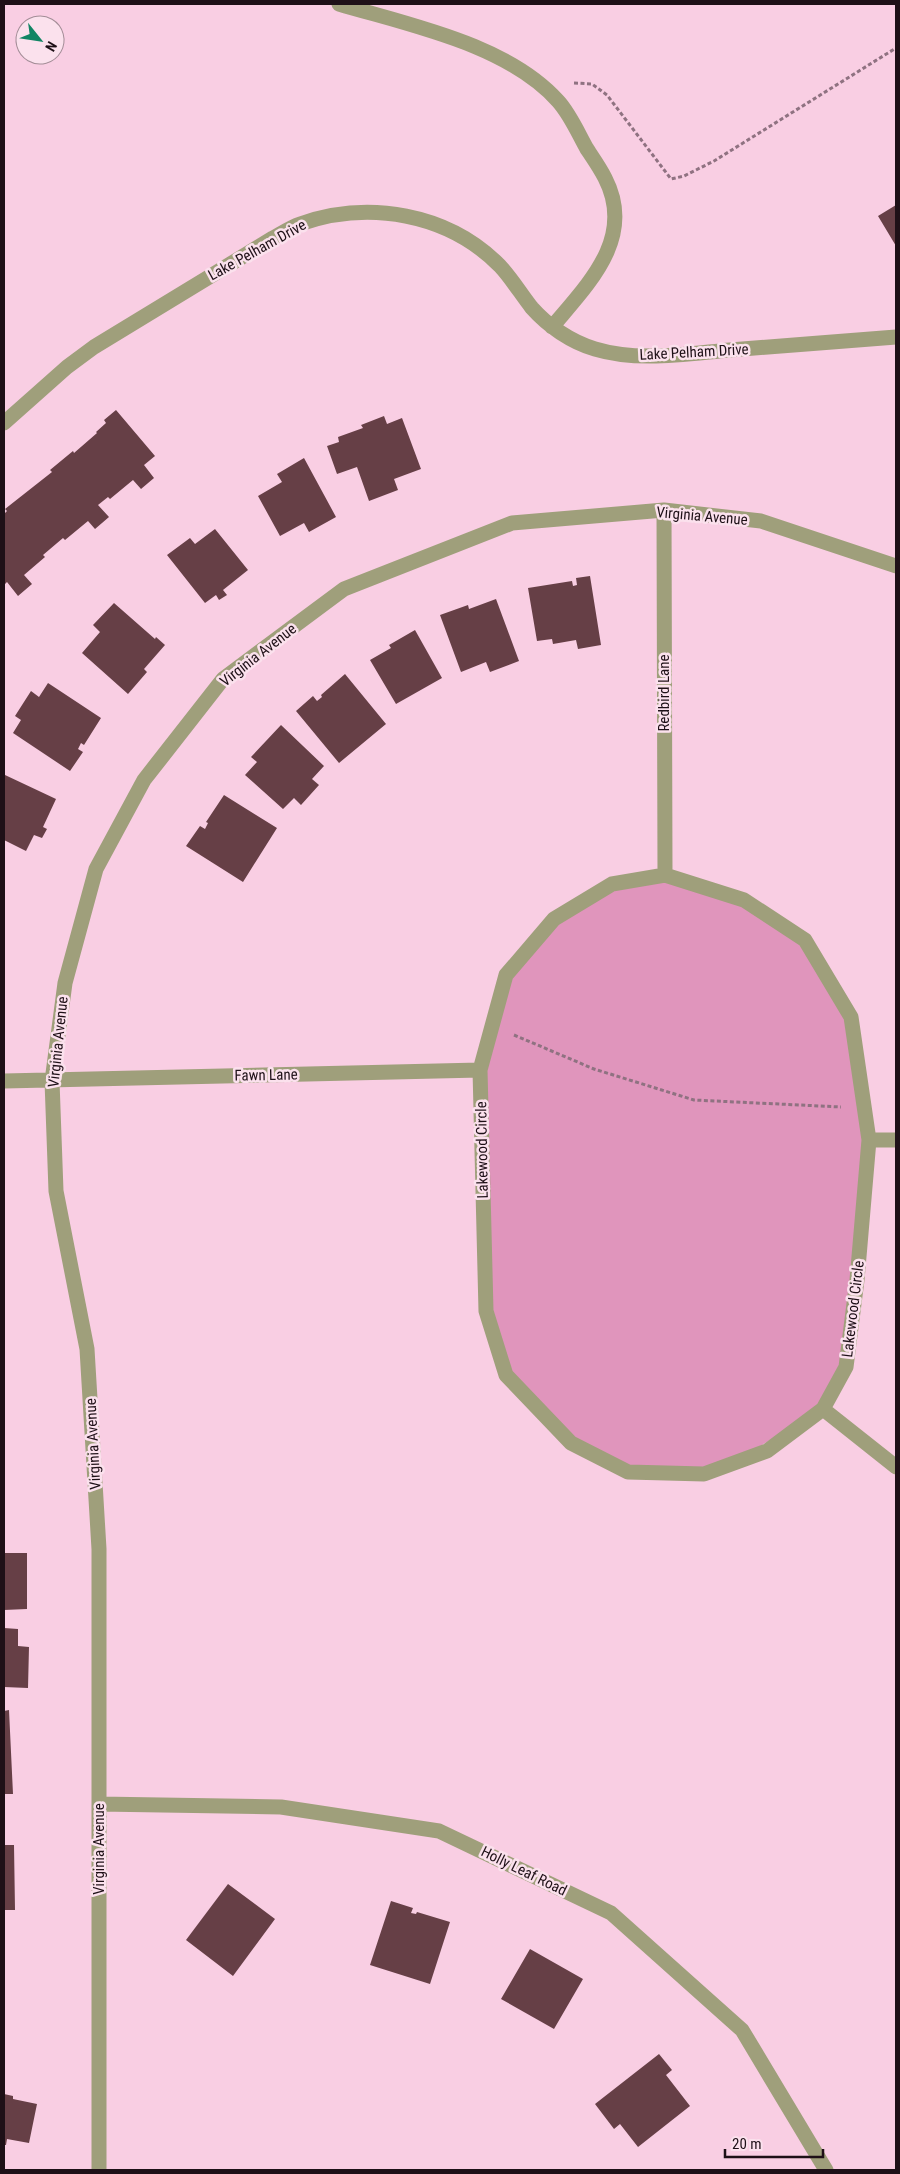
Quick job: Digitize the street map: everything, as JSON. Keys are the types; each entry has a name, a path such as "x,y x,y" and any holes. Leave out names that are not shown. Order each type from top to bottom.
{"street":[{"path":"339,4 485,51 509,63 555,98 606,179 614,207 615,226 610,245 602,263 552,327"},
{"name":"Lake Pelham Drive","path":"4,423 67,367 94,347 273,238 298,224 328,215 352,212 376,212 426,220 444,227 476,245 490,257 511,279 533,309 552,327 593,349 609,353 651,357 896,337"},
{"name":"Virginia Avenue","path":"99,2170 99,1549 87,1349 56,1190 52,1081 64,983 96,869 144,780 223,679 344,589 512,523 664,510 761,521 896,566"},
{"name":"Redbird Lane","path":"664,510 665,875"},
{"name":"Lakewood Circle","path":"665,875 744,900 805,940 851,1017 869,1140 857,1280 846,1367 823,1409 768,1451 704,1474 628,1472 571,1443 506,1374 486,1311 480,1070 488,1039 506,975 554,918 612,884 665,875"},
{"name":"Fawn Lane","path":"4,1081 480,1070"},
{"path":"869,1140 896,1140"},
{"path":"823,1409 896,1467"},
{"name":"Holly Leaf Road","path":"99,1804 281,1807 439,1831 611,1913 742,2030 826,2170"}],"path":[{"path":"555,98 570,84 576,82 592,84 607,95 671,179 684,176 714,161 896,48"},
{"path":"488,1039 514,1035 594,1069 694,1100 767,1105 864,1108"}],"shaded area":[{"path":"665,875 766,914 805,940 851,1017 869,1140 846,1367 823,1409 726,1466 628,1472 549,1420 506,1375 486,1311 480,1070 506,975 554,919 612,884"}],"building":[{"path":"896,205 896,246 878,216"},
{"path":"116,410 155,456 144,465 154,478 141,489 133,480 110,499 108,497 98,505 109,517 95,529 88,521 65,540 63,538 43,555 45,557 24,575 32,584 18,596 7,582 4,585 4,514 7,511 5,509 97,433 106,423 104,420"},
{"path":"384,416 387,424 402,418 421,469 394,479 398,490 369,501 357,467 337,474 327,446 339,442 338,437 363,428 361,425"},
{"path":"304,458 336,517 309,532 304,523 280,536 258,496 282,482 277,474"},
{"path":"215,529 248,570 223,590 227,595 219,600 216,595 205,603 167,555 190,538 195,544"},
{"path":"590,576 601,645 578,649 576,640 553,644 552,639 537,641 528,588 572,581 573,586 577,585 576,578"},
{"path":"496,599 519,661 490,672 486,662 461,672 440,615 468,605 469,609"},
{"path":"114,603 155,639 156,637 165,645 144,669 147,672 128,694 82,653 100,632 93,625"},
{"path":"415,630 442,678 396,704 370,660 391,648 389,645"},
{"path":"345,674 386,724 339,763 296,711 313,696 317,701 322,697 321,695"},
{"path":"48,683 101,718 84,745 81,743 78,749 83,752 70,771 13,733 21,720 15,716 31,691 39,697"},
{"path":"281,725 324,766 312,779 319,785 301,805 294,798 283,809 245,775 257,762 251,757"},
{"path":"5,775 56,799 43,827 47,829 42,838 34,835 26,851 4,840"},
{"path":"224,795 277,828 243,882 186,846 200,826 205,829 208,823 206,822"},
{"path":"4,1553 27,1553 27,1609 4,1610"},
{"path":"4,1628 18,1629 18,1646 29,1647 28,1688 4,1687"},
{"path":"9,1710 13,1794 4,1794 4,1711"},
{"path":"4,1845 14,1845 15,1910 4,1910"},
{"path":"228,1884 275,1919 233,1976 186,1940"},
{"path":"391,1901 413,1908 411,1913 416,1914 417,1912 450,1922 430,1984 370,1965"},
{"path":"530,1949 583,1979 554,2029 501,1999"},
{"path":"659,2054 672,2070 666,2075 690,2106 638,2147 620,2124 614,2129 595,2104"},
{"path":"4,2094 13,2096 13,2099 37,2104 29,2143 7,2139 6,2145 4,2145"}]}
